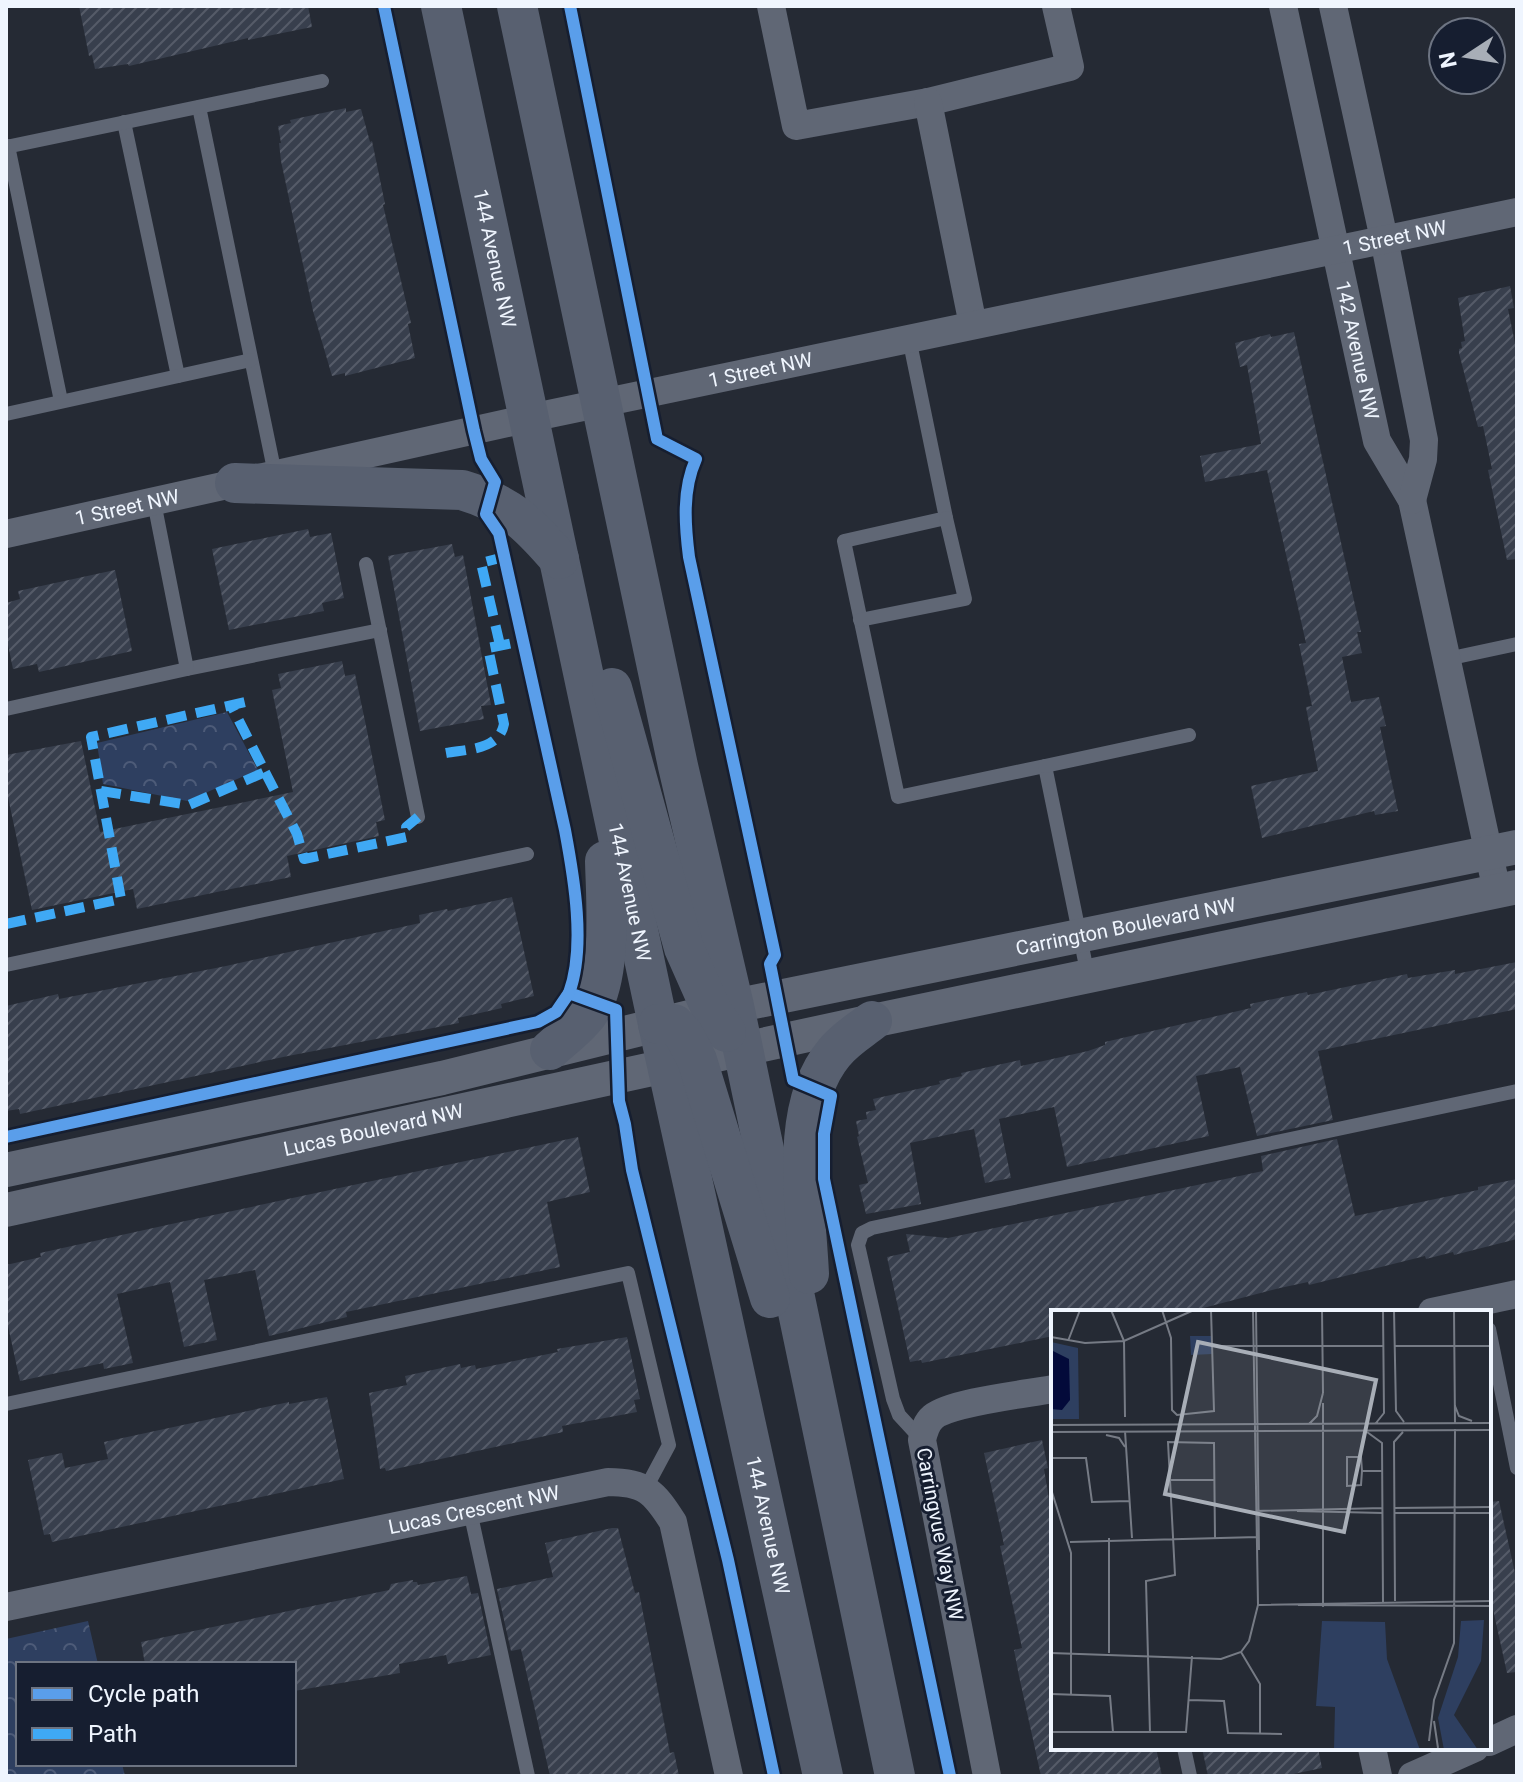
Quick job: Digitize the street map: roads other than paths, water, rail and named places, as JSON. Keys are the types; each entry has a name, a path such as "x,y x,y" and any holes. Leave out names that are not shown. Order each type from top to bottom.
{"main road":[{"name":"144 Avenue NW","path":"441,6 658,1024"},
{"path":"517,6 678,766 723,1009"},
{"path":"235,483 462,490 490,498 513,512 533,528 560,560 613,689 684,948 723,1009 742,1050 895,1776"},
{"path":"550,1050 586,1016 595,1002 603,974 607,906 602,757"},
{"path":"814,1390 803,1139 808,1103 814,1084 834,1053 872,1021"},
{"path":"658,1024 674,1024 684,1035 682,1063 845,1539"},
{"name":"144 Avenue NW","path":"682,1063 789,1624 823,1776"},
{"path":"789,1624 844,1776"}],"street":[{"path":"771,6 796,126 928,102 1070,67 1056,6"},
{"name":"142 Avenue NW","path":"1283,6 1377,441 1412,500 1447,659 1503,850 1507,889"},
{"name":"142 Avenue NW","path":"1333,6 1424,440 1423,459 1412,500"},
{"path":"928,102 973,325"},
{"name":"1 Street NW","path":"6,534 530,418 1517,212"},
{"name":"Carrington Boulevard NW","path":"723,1009 1503,850"},
{"name":"Carrington Boulevard NW","path":"742,1050 1507,889"},
{"name":"Lucas Boulevard NW","path":"6,1170 442,1078 723,1009"},
{"name":"Lucas Boulevard NW","path":"6,1210 742,1050"},
{"path":"1453,1310 1484,1307 1517,1294"},
{"name":"Carringvue Way NW","path":"987,1776 922,1440 930,1419 938,1414 1051,1389"},
{"name":"Lucas Crescent NW","path":"6,1604 608,1482 631,1482 646,1488"},
{"path":"646,1488 661,1502 673,1522 729,1776"},
{"path":"1491,1741 1517,1729"},
{"path":"1372,1750 1378,1776"},
{"path":"1412,1776 1470,1750"}],"lane":[{"path":"61,401 7,146 322,81"},
{"path":"199,107 275,474"},
{"path":"124,122 178,376"},
{"path":"860,620 965,599 909,338"},
{"path":"6,414 251,360"},
{"path":"154,502 187,669"},
{"path":"946,518 844,541 898,797 1189,735"},
{"path":"366,564 418,817"},
{"path":"6,709 380,630"},
{"path":"1447,659 1517,644"},
{"path":"1045,766 1088,976"},
{"path":"6,965 527,854"},
{"path":"922,1440 899,1415 893,1399 858,1245 862,1233 872,1228 1517,1091"},
{"path":"6,1404 628,1273 669,1445 646,1488"},
{"path":"1491,1339 1517,1468"},
{"path":"470,1511 528,1776"},
{"path":"1184,1750 1190,1776"}]}
